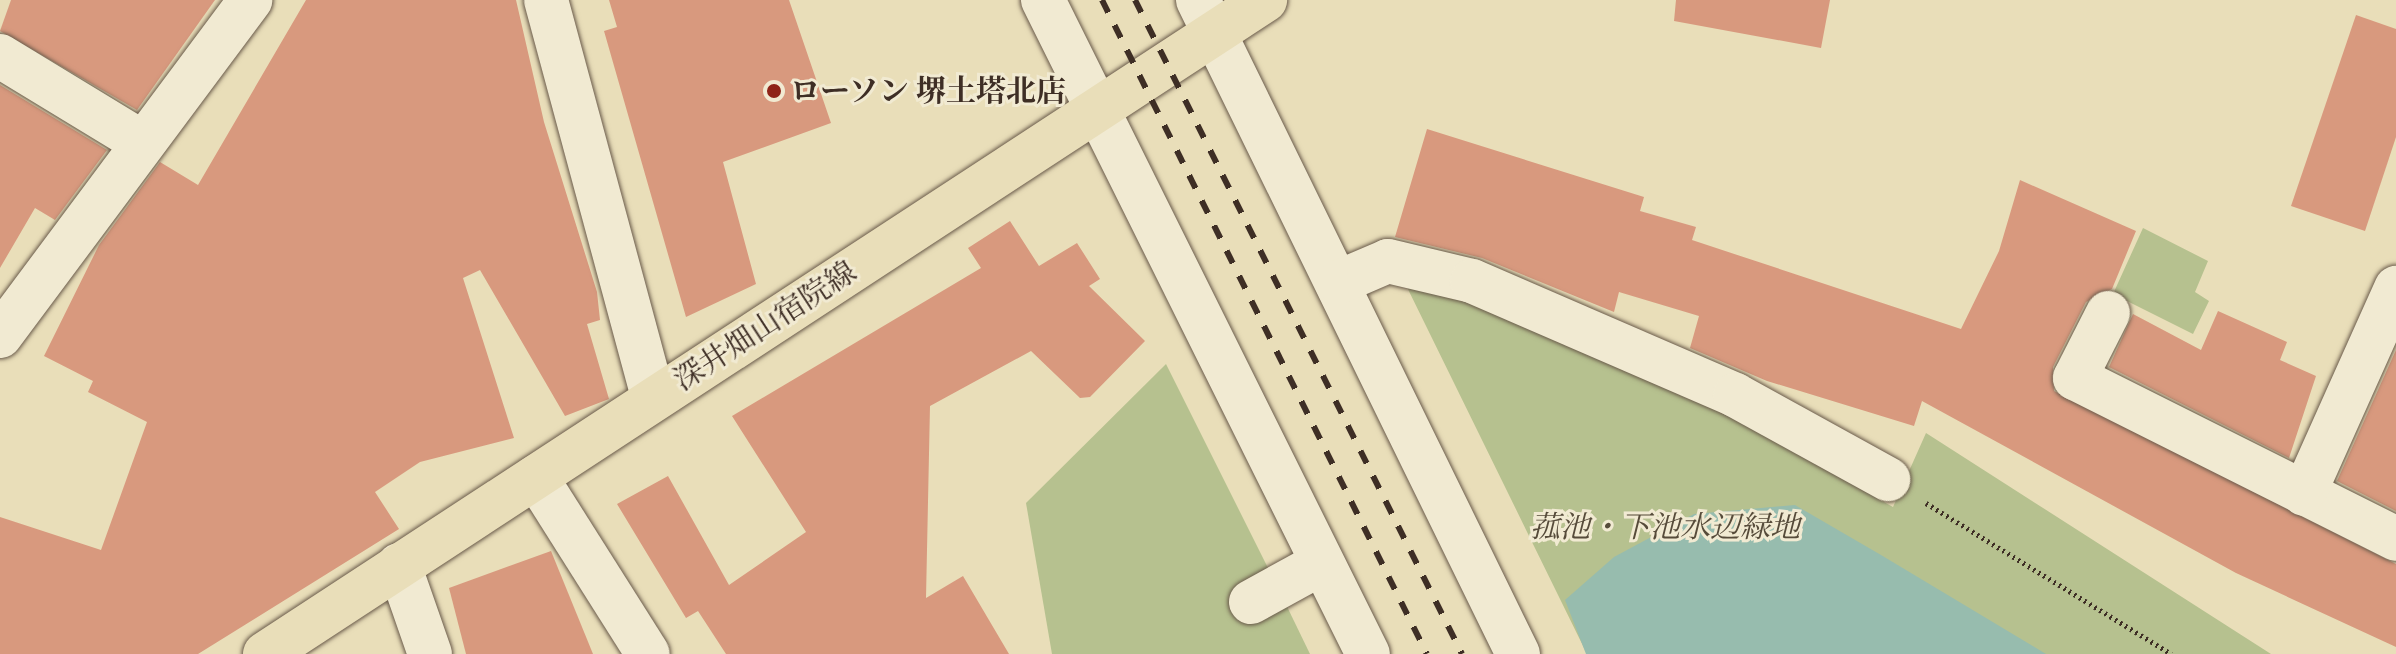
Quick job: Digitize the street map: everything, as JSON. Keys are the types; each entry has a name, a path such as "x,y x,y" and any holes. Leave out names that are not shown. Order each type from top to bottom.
{"main road":[{"name":"深井畑山宿院線","path":"265,654 1095,109 1206,16 1265,0"}],"street":[{"path":"0,336 250,0"},
{"path":"546,0 654,399"},
{"path":"1043,0 1368,654"},
{"path":"1206,16 1339,282 1518,654"},
{"path":"0,56 143,143"},
{"path":"1339,282 1388,261 1472,281 1735,395 1888,479"},
{"path":"2304,494 2396,288"},
{"path":"2108,313 2075,378 2396,539"},
{"path":"536,477 648,654"},
{"path":"1251,602 1322,563"},
{"path":"399,565 430,654"}],"path":[{"path":"1888,479 2171,654"}],"green space":[{"path":"2143,228 2208,261 2195,292 2209,301 2193,334 2113,294"},
{"name":"菰池・下池水辺緑地","path":"1401,275 1660,378 1893,507 1926,433 2271,654 1587,654"},
{"path":"1166,364 1310,654 1052,654 1026,503"}],"shaded area":[{"path":"1795,505 2046,654 1586,654 1565,600 1614,557 1694,514"}],"building":[{"path":"11,0 215,0 137,110 0,31"},
{"path":"306,0 516,0 544,122 597,292 600,320 587,324 609,399 565,416 480,270 463,278 514,438 420,462 375,492 399,529 198,654 0,654 0,517 101,550 147,422 88,392 93,381 44,356 99,245 160,162 198,185"},
{"path":"609,0 789,0 831,123 723,162 756,284 686,317 604,31 617,27"},
{"path":"1676,0 1830,0 1821,48 1674,21"},
{"path":"2356,15 2396,29 2396,137 2365,231 2291,206"},
{"path":"0,85 107,150 55,220 35,208 0,268"},
{"path":"1427,129 1644,197 1640,211 1696,227 1692,240 1961,329 1999,251 2020,180 2136,231 2112,289 2086,302 2053,367 2054,391 2396,564 2396,647 2236,573 1922,401 1914,426 1767,381 1690,348 1699,316 1619,292 1614,312 1482,258 1395,237"},
{"path":"1010,221 1039,266 1077,243 1100,279 1089,286 1145,341 1090,397 1080,398 1031,351 930,406 926,598 963,576 1009,654 726,654 698,611 686,618 617,504 668,476 729,585 806,532 732,416 981,268 968,248"},
{"path":"2218,311 2287,342 2280,360 2316,376 2289,458 2109,367 2133,314 2201,350"},
{"path":"2396,350 2396,511 2337,481"},
{"path":"551,551 593,654 466,654 449,588"}],"railway":[{"path":"1102,0 1427,654"},
{"path":"1135,0 1462,654"}],"place":[{"name":"ローソン 堺土塔北店","path":"774,91"}]}
